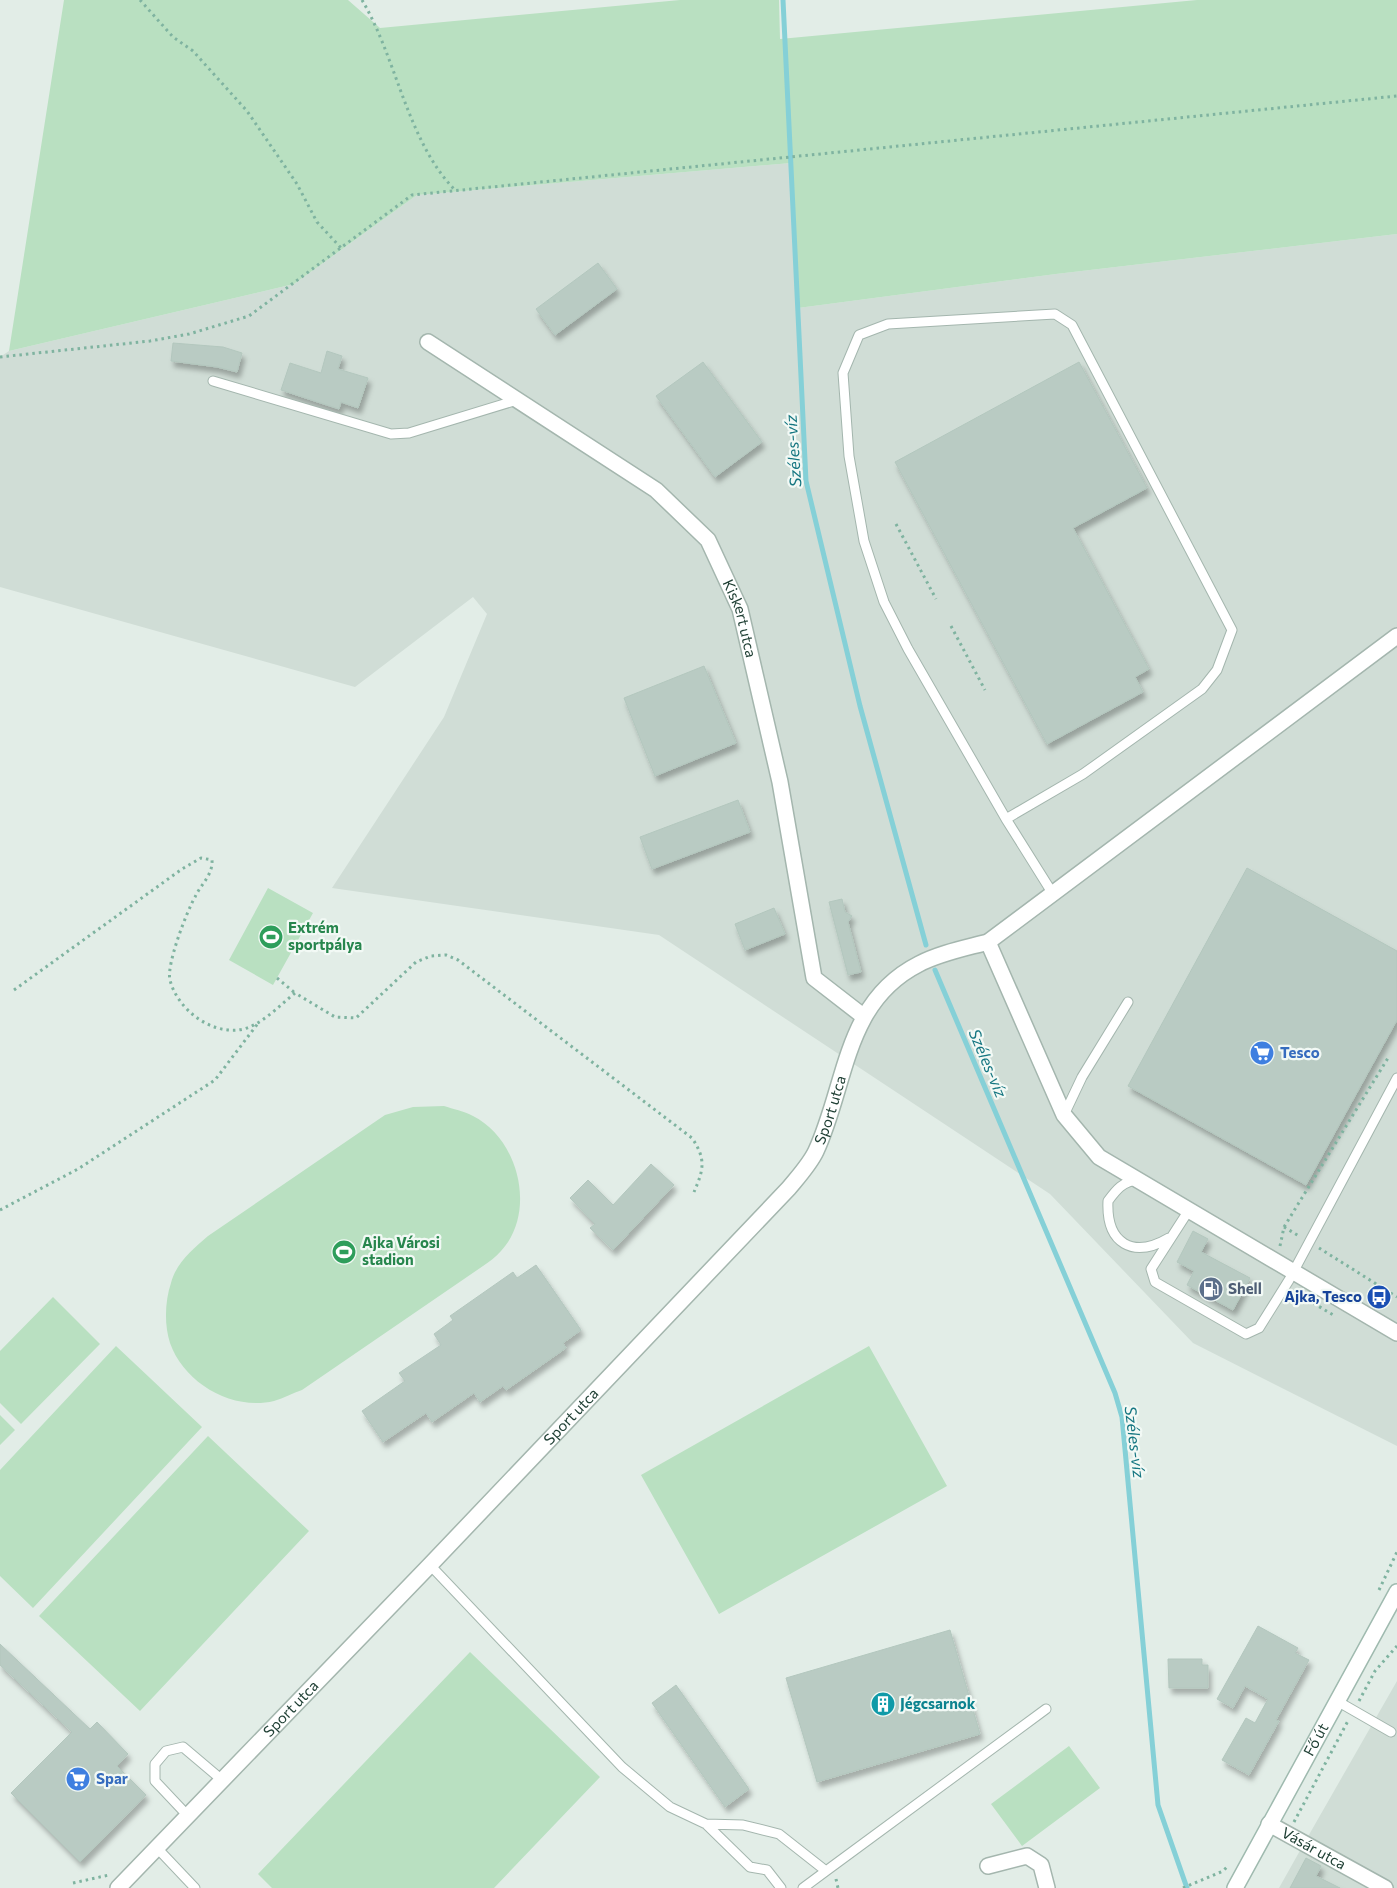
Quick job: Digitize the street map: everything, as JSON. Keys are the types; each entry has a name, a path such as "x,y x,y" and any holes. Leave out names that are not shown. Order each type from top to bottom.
{"street":[{"name":"Kiskert utca","path":"428,342 656,490 708,540 740,609 780,782 814,978 863,1016"},
{"name":"Sport utca","path":"118,1888 158,1849 790,1188 815,1153 834,1106 851,1042 863,1016 886,988 919,964 988,942 1397,636"},
{"path":"988,942 1064,1115 1098,1156 1397,1333"},
{"name":"Fő út","path":"1235,1888 1397,1592"},
{"name":"Vásár utca","path":"1269,1824 1385,1888"},
{"path":"988,1866 1027,1856 1041,1865 1048,1888"}],"lane":[{"path":"1006,819 1084,774 1202,689 1217,670 1232,630 1072,325 1055,314 888,324 858,335 843,373 848,456 864,541 888,610 1006,819 1054,894"},
{"path":"213,381 391,434 409,433 517,400"},
{"path":"1064,1115 1082,1077 1128,1002"},
{"path":"1189,1210 1151,1270 1155,1282 1246,1334 1259,1328 1293,1272 1318,1222 1397,1078"},
{"path":"1139,1180 1129,1180 1118,1188 1108,1202 1109,1228 1120,1241 1133,1248 1148,1248 1172,1236"},
{"path":"430,1565 622,1767 670,1807 706,1824 750,1866 767,1870 781,1888"},
{"path":"1337,1701 1353,1712 1391,1732"},
{"path":"803,1888 1046,1709"},
{"path":"188,1816 155,1781 155,1764 166,1751 183,1747 222,1780"},
{"path":"706,1824 743,1826 779,1834 826,1871"},
{"path":"158,1849 195,1888"}],"path":[{"path":"140,0 173,37 193,51 246,111 297,184 317,222 341,248"},
{"path":"362,0 377,26 410,113 430,158 455,190"},
{"path":"0,357 150,341 189,334 249,316 412,195 1397,96"},
{"path":"896,524 936,599"},
{"path":"951,626 984,690"},
{"path":"14,990 182,869 201,858 212,860 213,869 194,898 175,948 169,978 176,998 195,1017 218,1027 239,1030 260,1021"},
{"path":"277,978 295,992 335,1017 356,1018 416,962 431,956 446,955 458,960 692,1138 702,1153 702,1176 694,1192"},
{"path":"0,1210 78,1169 215,1080 260,1021 295,992"},
{"path":"1277,1262 1284,1227 1388,1058"},
{"path":"1284,1227 1397,1297"},
{"path":"1287,1834 1375,1671 1397,1646"},
{"path":"1183,1888 1224,1871 1231,1862"},
{"path":"73,1883 135,1870"}],"shaded area":[{"path":"791,163 798,308 1056,274 1397,234 1397,1446 1193,1343 1050,1194 659,935 332,888 444,717 487,614 473,597 355,687 0,587 0,357 9,351 294,284 417,195"},
{"path":"1397,1681 1397,1888 1279,1888 1302,1847"}],"green space":[{"path":"64,0 348,0 380,28 680,0 779,0 780,39 1197,0 1397,0 1397,234 1056,274 798,308 791,163 417,195 294,284 9,351"},
{"name":"Extrém sportpálya","path":"268,888 313,913 273,985 229,960"},
{"name":"Ajka Városi stadion","path":"444,1106 470,1114 489,1127 502,1141 512,1159 518,1178 520,1197 518,1217 512,1235 499,1253 302,1390 274,1401 242,1402 226,1398 198,1382 177,1357 170,1343 167,1328 166,1305 169,1290 173,1276 186,1257 208,1236 385,1115 413,1107"},
{"path":"53,1297 100,1344 21,1424 0,1403 0,1351"},
{"path":"116,1346 202,1427 33,1608 0,1576 0,1470"},
{"path":"869,1346 947,1486 719,1614 641,1475"},
{"path":"0,1415 15,1430 0,1445"},
{"path":"208,1436 309,1531 140,1711 39,1616"},
{"path":"470,1652 600,1777 494,1888 272,1888 258,1874"},
{"path":"1069,1746 1100,1788 1022,1846 991,1804"}],"building":[{"path":"598,263 617,289 555,335 536,309"},
{"path":"173,343 223,347 242,353 237,372 217,367 171,361"},
{"path":"327,351 342,356 338,369 368,378 358,408 341,402 339,409 281,390 290,363 321,373"},
{"path":"703,362 762,442 715,477 656,396"},
{"path":"1079,362 1147,488 1073,528 1149,669 1135,677 1143,692 1047,744 895,462"},
{"path":"704,666 736,743 655,776 624,698"},
{"path":"738,800 750,832 652,869 640,837"},
{"name":"Tesco","path":"1247,868 1397,951 1397,1020 1306,1185 1128,1086"},
{"path":"842,899 845,912 852,916 848,922 861,972 848,975 829,902"},
{"path":"774,908 785,934 745,950 735,924"},
{"path":"651,1164 674,1185 613,1250 590,1228 595,1224 570,1198 588,1180 613,1205"},
{"path":"1193,1231 1208,1239 1201,1252 1250,1278 1233,1310 1187,1285 1194,1271 1177,1262"},
{"path":"536,1265 581,1330 563,1343 566,1348 506,1390 503,1386 480,1402 474,1393 432,1422 426,1413 383,1442 362,1411 405,1381 399,1373 441,1345 434,1334 453,1320 450,1316 513,1272 517,1278"},
{"path":"1258,1626 1298,1648 1295,1653 1309,1660 1276,1720 1279,1721 1249,1775 1222,1760 1246,1718 1255,1723 1268,1699 1245,1686 1233,1708 1217,1699"},
{"name":"Jégcsarnok","path":"950,1630 980,1734 817,1782 786,1678"},
{"name":"Spar","path":"0,1644 90,1729 97,1722 128,1754 117,1766 146,1795 80,1862 11,1793 72,1732 0,1665"},
{"path":"1168,1659 1202,1659 1202,1665 1208,1665 1208,1688 1169,1688"},
{"path":"676,1685 749,1789 725,1807 652,1703"},
{"path":"1306,1858 1321,1866 1316,1876 1340,1888 1290,1888"}],"waterway":[{"name":"Széles-víz","path":"783,0 806,481 860,706 926,945"},
{"name":"Széles-víz","path":"935,970 1115,1393 1122,1417 1158,1805 1187,1888"}],"place":[{"name":"Extrém sportpálya","path":"271,937"},
{"name":"Tesco","path":"1262,1053"},
{"name":"Ajka Városi stadion","path":"344,1252"},
{"name":"Shell","path":"1211,1289"},
{"name":"Ajka, Tesco","path":"1379,1297"},
{"name":"Jégcsarnok","path":"883,1704"},
{"name":"Spar","path":"78,1779"}]}
